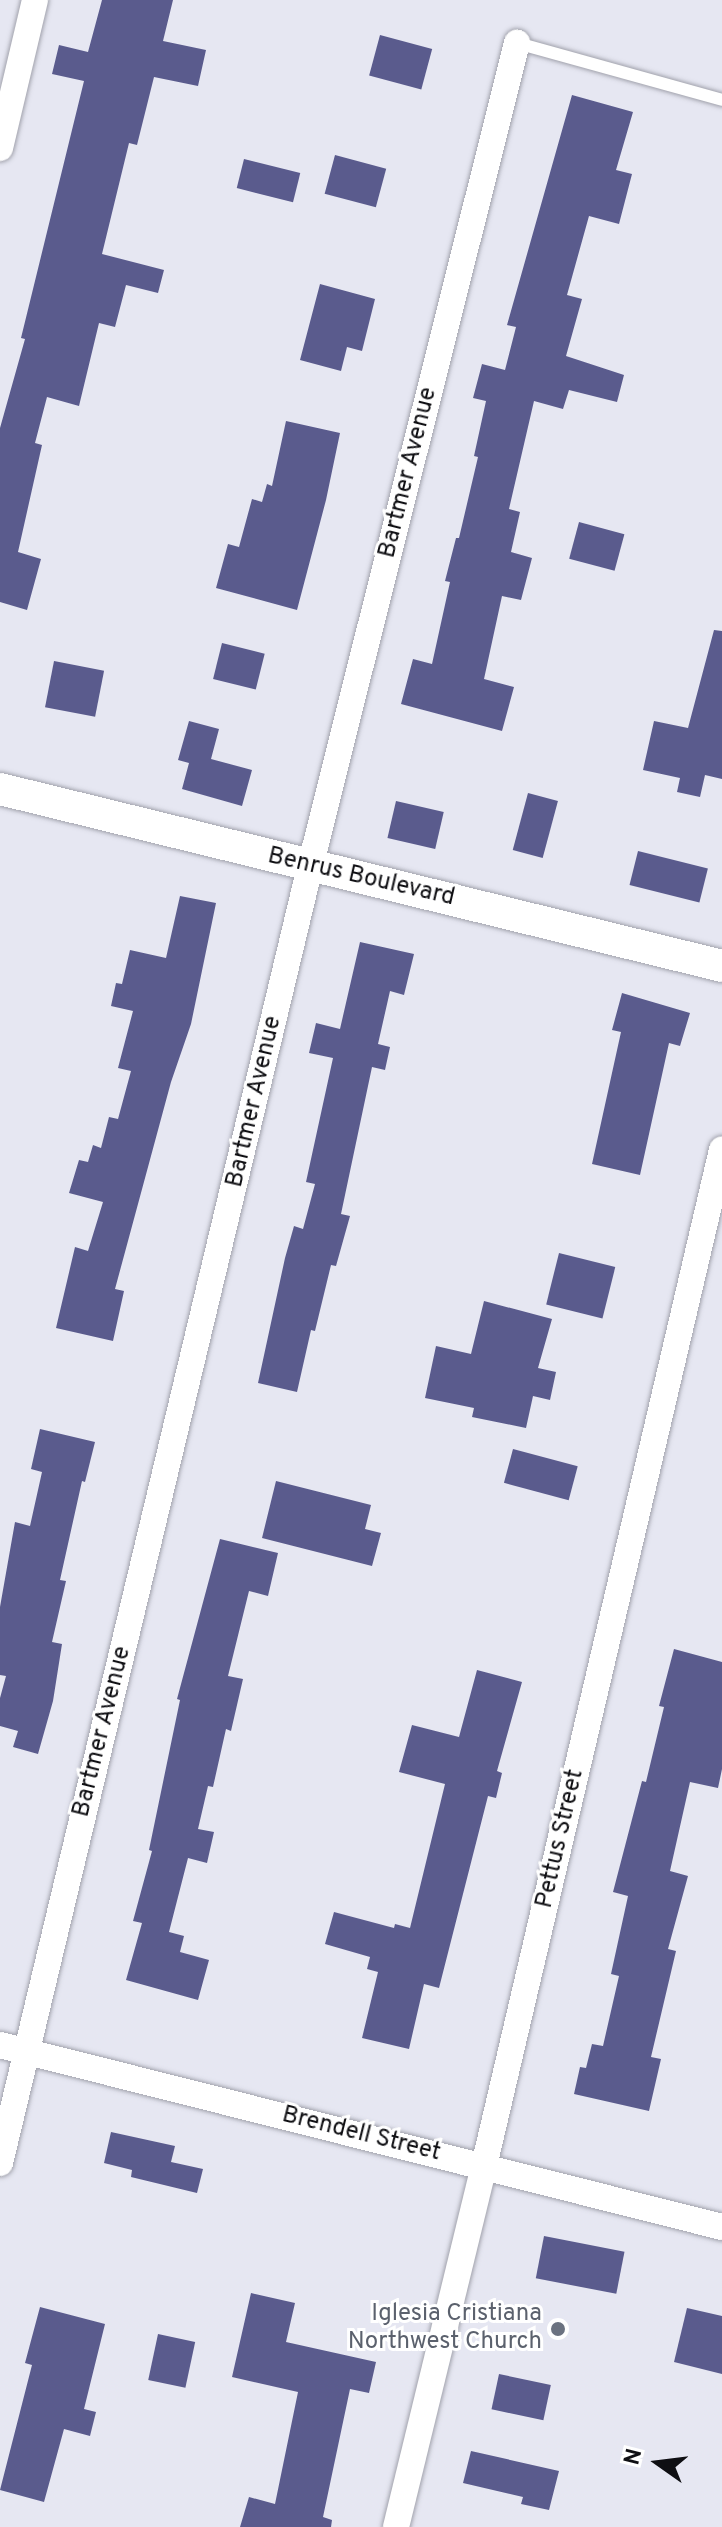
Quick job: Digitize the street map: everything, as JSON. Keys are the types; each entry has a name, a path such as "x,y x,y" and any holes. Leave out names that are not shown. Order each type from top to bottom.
{"street":[{"path":"0,148 35,0"},
{"name":"Bartmer Avenue","path":"0,2163 12,2048 170,1464 310,867 517,43"},
{"name":"Benrus Boulevard","path":"0,789 722,966"},
{"name":"Pettus Street","path":"396,2527 484,2166 722,1150"},
{"name":"Brendell Street","path":"12,2048 722,2227"}],"lane":[{"path":"517,43 722,100"}],"building":[{"path":"102,0 173,0 163,41 206,50 198,86 154,77 137,145 129,143 102,254 164,270 158,293 126,285 115,327 99,323 79,406 47,397 35,443 42,445 18,552 41,559 27,610 0,602 0,428 25,339 21,338 84,81 52,74 59,45 88,52"},
{"path":"380,35 432,49 421,90 369,76"},
{"path":"572,95 633,112 616,170 632,174 619,224 589,216 567,295 582,299 566,356 624,375 617,402 569,390 563,409 534,401 509,509 520,512 511,552 532,558 521,600 502,596 484,679 514,687 502,731 401,704 413,659 432,664 450,582 445,581 456,538 459,538 478,457 474,456 486,401 473,398 482,364 505,370 516,327 507,325"},
{"path":"335,155 386,169 376,207 325,194"},
{"path":"244,159 300,173 293,202 237,188"},
{"path":"320,284 375,299 362,351 347,347 341,371 300,360"},
{"path":"286,421 340,433 297,610 216,588 228,544 239,547 252,499 262,502 267,484 272,486"},
{"path":"579,522 624,534 615,571 569,559"},
{"path":"714,630 722,631 722,779 705,775 700,797 677,792 680,778 643,770 654,721 688,728"},
{"path":"222,643 265,654 256,690 213,679"},
{"path":"54,661 104,671 95,717 45,707"},
{"path":"189,721 219,729 211,759 252,770 242,806 182,789 189,763 178,760"},
{"path":"528,793 558,801 543,858 513,850"},
{"path":"396,801 444,812 435,849 387,838"},
{"path":"638,851 708,868 699,902 630,885"},
{"path":"180,896 216,903 191,1024 171,1082 115,1289 124,1291 113,1341 56,1328 75,1247 88,1251 103,1202 69,1193 79,1160 88,1162 93,1145 101,1148 109,1117 118,1119 131,1071 118,1068 133,1011 111,1006 116,983 122,984 130,950 166,958"},
{"path":"360,942 414,954 404,995 390,991 378,1044 390,1047 385,1070 372,1067 341,1214 350,1216 336,1266 331,1265 315,1331 311,1330 297,1392 258,1383 294,1226 303,1229 315,1184 306,1182 333,1058 309,1053 316,1023 340,1029"},
{"path":"622,993 690,1013 680,1046 669,1043 640,1175 592,1164 621,1032 612,1030"},
{"path":"559,1253 615,1267 602,1318 546,1304"},
{"path":"484,1301 552,1319 538,1368 556,1372 550,1400 533,1396 526,1428 472,1417 474,1408 425,1398 436,1346 471,1354"},
{"path":"40,1429 95,1442 85,1482 82,1481 60,1580 66,1581 52,1642 62,1644 53,1701 38,1754 13,1747 18,1731 0,1726 0,1698 6,1676 0,1675 0,1607 15,1522 30,1526 42,1472 31,1469"},
{"path":"513,1449 578,1466 569,1500 504,1483"},
{"path":"276,1481 371,1505 365,1529 381,1533 372,1566 262,1538"},
{"path":"220,1539 278,1553 268,1596 249,1591 228,1676 243,1679 231,1731 226,1729 213,1787 208,1786 198,1829 214,1832 207,1863 188,1858 169,1932 184,1936 180,1952 209,1960 198,2000 126,1980 142,1923 133,1921 152,1851 149,1850 180,1700 177,1699"},
{"path":"674,1649 722,1662 722,1769 718,1788 690,1782 670,1871 688,1876 668,1949 676,1951 651,2057 661,2059 649,2111 574,2094 580,2067 586,2068 592,2044 603,2046 619,1976 611,1974 628,1896 613,1892 642,1781 646,1782 664,1707 659,1706"},
{"path":"477,1670 522,1682 497,1771 502,1773 496,1798 488,1796 439,1988 424,1984 409,2049 362,2038 378,1972 367,1969 370,1957 325,1944 334,1912 394,1928 395,1924 410,1928 445,1784 399,1772 412,1725 459,1737"},
{"path":"111,2132 175,2146 171,2162 203,2169 197,2193 131,2177 132,2170 104,2163"},
{"path":"544,2236 624,2252 616,2294 536,2278"},
{"path":"251,2293 295,2303 286,2342 376,2362 369,2393 350,2389 323,2517 332,2520 331,2527 240,2527 249,2497 275,2504 298,2392 232,2377"},
{"path":"40,2307 105,2324 84,2409 96,2412 90,2436 64,2429 44,2502 0,2490 32,2365 25,2363"},
{"path":"687,2308 722,2316 722,2374 674,2362"},
{"path":"158,2334 195,2342 185,2388 148,2380"},
{"path":"499,2374 551,2385 543,2420 492,2409"},
{"path":"471,2451 559,2471 549,2510 521,2504 523,2497 463,2483"}],"place":[{"name":"Iglesia Cristiana Northwest Church","path":"558,2329"}]}
